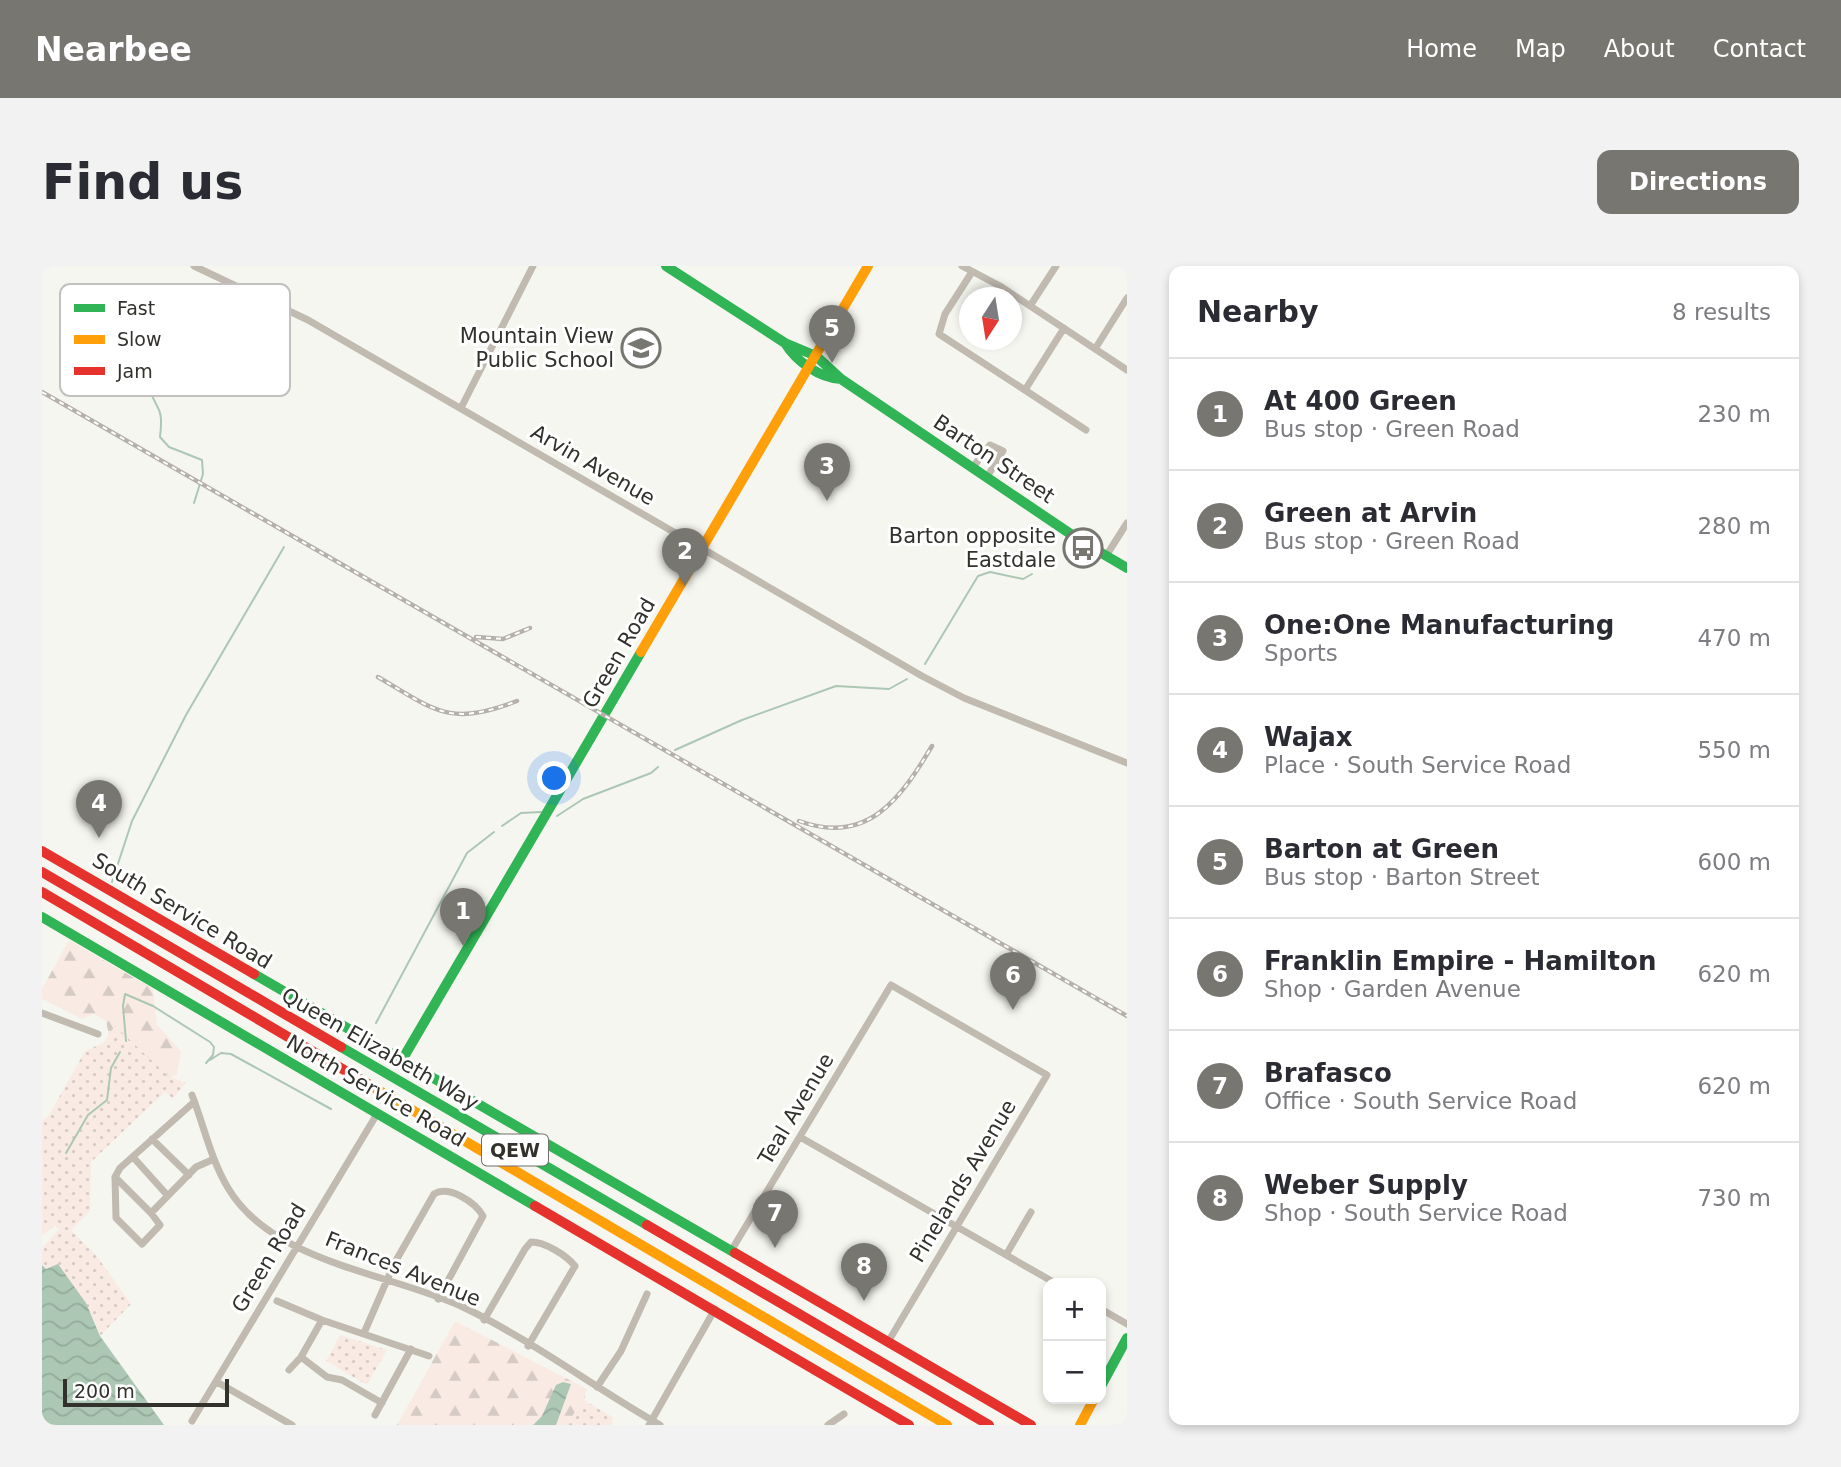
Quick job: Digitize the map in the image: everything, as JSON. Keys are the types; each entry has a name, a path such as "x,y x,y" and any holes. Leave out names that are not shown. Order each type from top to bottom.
{"main road":[{"name":"Barton Street","path":"666,266 785,343 792,343 814,362 838,372 841,379 1127,568"},
{"name":"Green Road","path":"402,1060 868,266"},
{"name":"South Service Road","path":"42,851 1031,1425"},
{"name":"Queen Elizabeth Way","path":"42,872 989,1425"},
{"name":"Queen Elizabeth Way","path":"42,892 947,1425"},
{"name":"North Service Road","path":"42,917 909,1425"},
{"path":"1106,1377 1127,1338"},
{"path":"1080,1425 1091,1404"}],"street":[{"name":"Arvin Avenue","path":"194,266 232,284"},
{"path":"461,408 533,266"},
{"path":"962,266 1030,306 1127,370"},
{"path":"1030,306 1056,266"},
{"path":"972,272 945,314 939,334 1086,430"},
{"path":"1096,349 1127,299"},
{"name":"Arvin Avenue","path":"290,311 943,687 1127,763"},
{"path":"1025,390 1064,328"},
{"path":"973,467 990,445 1003,452 987,477"},
{"path":"1106,556 1127,523"},
{"name":"Teal Avenue","path":"731,1251 891,985 1047,1075"},
{"path":"42,1013 98,1034"},
{"name":"Pinelands Avenue","path":"888,1342 1047,1075"},
{"name":"Frances Avenue","path":"152,1139 193,1098 214,1160 240,1204 266,1228 298,1246 386,1281 463,1307 597,1387 651,1423 660,1425"},
{"name":"Green Road","path":"192,1421 377,1114"},
{"path":"800,1137 1046,1278"},
{"path":"115,1177 160,1224 142,1244 116,1218 115,1177 152,1139 189,1175"},
{"path":"133,1157 169,1196"},
{"path":"151,1213 197,1167 214,1160"},
{"path":"364,1333 386,1281 435,1194 442,1190 449,1191 479,1209 484,1216 438,1299"},
{"path":"1006,1255 1031,1212"},
{"path":"484,1320 531,1242 539,1242 570,1260 575,1266 528,1346"},
{"path":"597,1387 621,1351 647,1294"},
{"path":"277,1301 322,1320 429,1356"},
{"path":"651,1423 715,1310"},
{"path":"1106,1312 1127,1324"},
{"path":"289,1370 301,1357 322,1320"},
{"path":"375,1415 411,1349"},
{"path":"301,1357 327,1377 342,1380 382,1403"},
{"path":"217,1382 292,1425"},
{"path":"828,1425 844,1414"}],"green space":[{"path":"69,940 153,989 157,1025 181,1051 177,1075 166,1079 109,1035 106,1021 94,1014 82,1019 42,999 42,989"},
{"path":"115,1026 168,1076 186,1083 173,1099 165,1092 91,1162 90,1211 71,1230 96,1255 131,1304 100,1336 95,1322 50,1267 46,1269 42,1265 42,1248 59,1229 54,1226 42,1236 42,1121 49,1115 85,1051 103,1043"},
{"path":"455,1321 587,1389 584,1400 566,1425 397,1425"},
{"path":"340,1335 387,1350 367,1385 326,1361"},
{"path":"584,1400 614,1418 611,1425 566,1425"}],"water":[{"path":"58,1264 86,1303 100,1336 164,1425 42,1425 42,1265 46,1269"},
{"path":"563,1382 571,1384 556,1425 533,1425 542,1416 556,1385"}],"waterway":[{"path":"152,396 160,413 160,437 169,447 202,460 203,474 194,503"},
{"path":"112,882 132,821 186,715 284,547"},
{"path":"925,664 978,576 990,572 1023,579 1032,574"},
{"path":"675,750 742,720 836,686 889,689 907,679"},
{"path":"557,816 583,799 651,773 658,767"},
{"path":"502,826 521,813 541,812"},
{"path":"376,1023 467,853 494,832"},
{"path":"126,1041 123,1006 125,994 153,1006 210,1042 214,1047 213,1055 206,1063"},
{"path":"66,1153 88,1115 107,1100 111,1068 120,1052"},
{"path":"210,1060 221,1053 231,1054 331,1109"}],"railway":[{"path":"42,392 1127,1016"},
{"path":"476,637 503,639 530,628"},
{"path":"378,677 415,699 444,712 475,713 517,701"},
{"path":"799,821 823,827 845,827 863,822 894,799 932,746"}],"traffic: fast":[{"path":"666,266 785,343 816,356 841,379 1081,541 1127,568"},
{"path":"785,343 795,356 809,367 841,379"},
{"path":"402,1060 641,652"},
{"path":"42,917 535,1206"},
{"path":"254,974 735,1253"},
{"path":"341,1047 647,1225"},
{"path":"1106,1377 1127,1338"}],"traffic: slow":[{"path":"641,652 868,266"},
{"path":"368,1084 947,1425"},
{"path":"1080,1425 1091,1404"}],"traffic: jam":[{"path":"42,851 254,974"},
{"path":"42,872 341,1047"},
{"path":"42,892 368,1084"},
{"path":"535,1206 909,1425"},
{"path":"647,1225 989,1425"},
{"path":"735,1253 1031,1425"}],"place":[{"name":"Mountain View Public School","path":"641,348"},
{"name":"Barton at Green","path":"832,363"},
{"name":"One:One Manufacturing","path":"827,501"},
{"name":"Barton opposite Eastdale","path":"1083,548"},
{"name":"Green at Arvin","path":"685,586"},
{"name":"Wajax","path":"99,838"},
{"name":"At 400 Green","path":"463,946"},
{"name":"Franklin Empire - Hamilton","path":"1013,1010"},
{"name":"Brafasco","path":"775,1248"},
{"name":"Weber Supply","path":"864,1301"}]}
